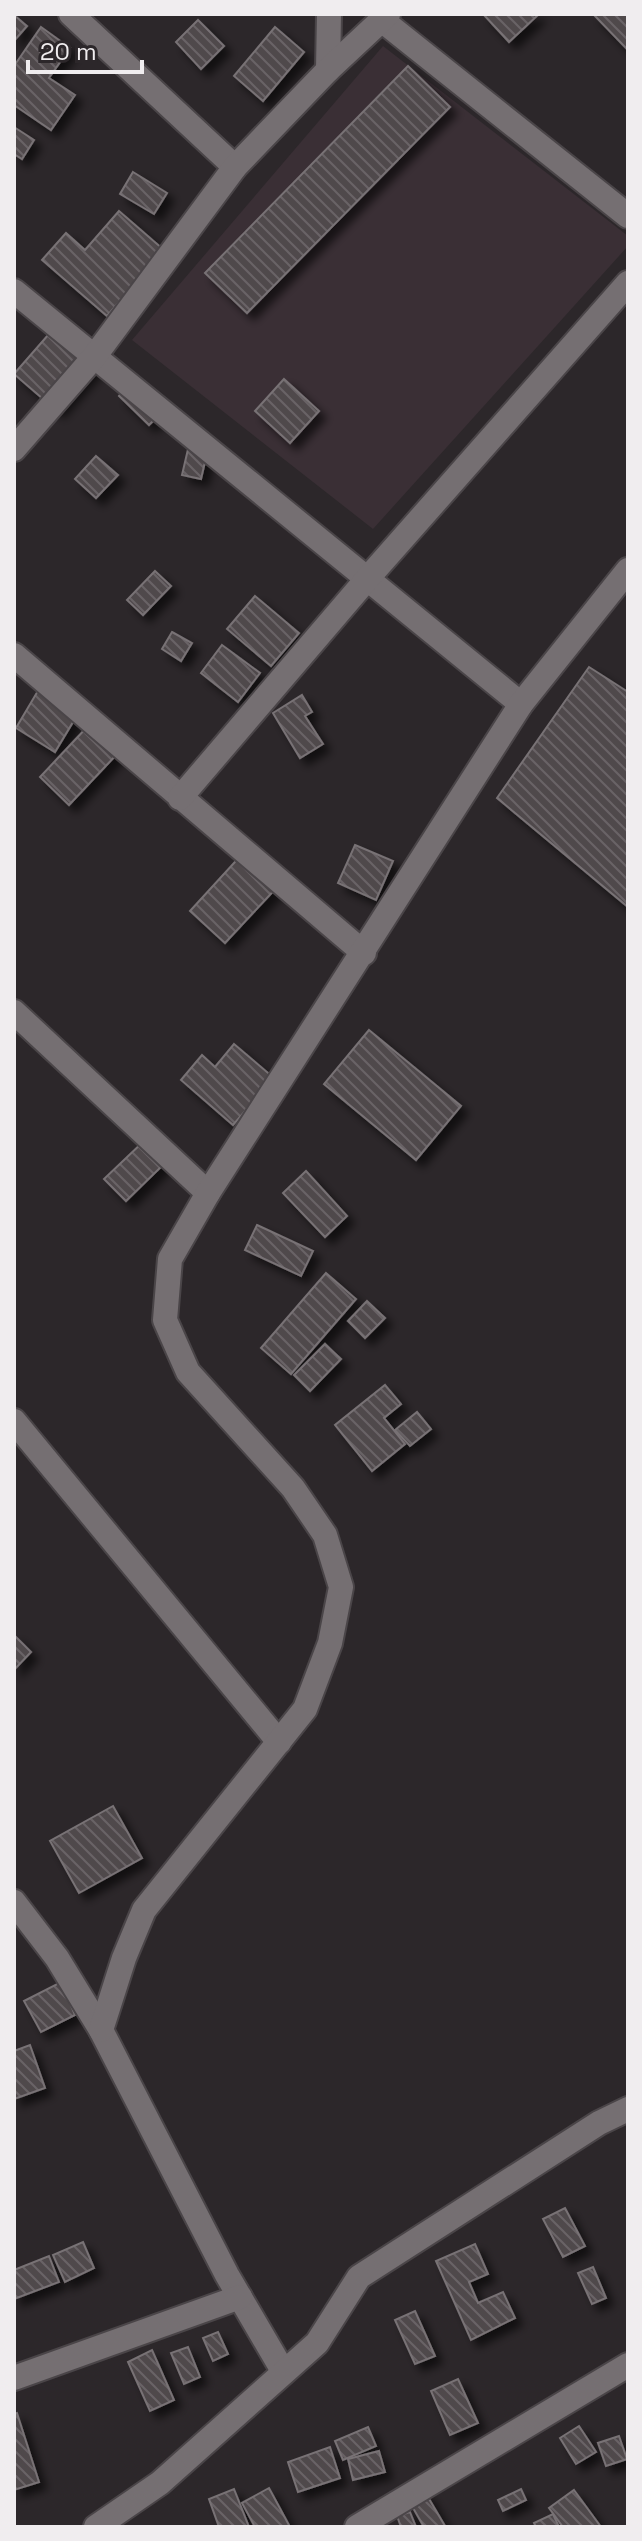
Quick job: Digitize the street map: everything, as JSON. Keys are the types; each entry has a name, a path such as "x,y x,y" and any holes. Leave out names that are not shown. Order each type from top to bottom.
{"street":[{"path":"71,14 235,167"},
{"path":"328,70 329,14"},
{"path":"14,449 94,357 235,167 328,70 386,17 628,216"},
{"path":"180,798 367,579 628,283"},
{"path":"14,291 521,704"},
{"path":"101,2030 124,1958 144,1910 305,1709 330,1643 341,1587 325,1535 293,1488 188,1372 165,1320 170,1259 208,1193 521,704 628,570"},
{"path":"14,655 364,953"},
{"path":"14,1012 208,1193"},
{"path":"14,1421 279,1742"},
{"path":"14,1902 57,1958 101,2030 240,2297 283,2371"},
{"path":"96,2527 160,2483 317,2343 359,2277 599,2123 628,2109"},
{"path":"14,2378 240,2297"},
{"path":"357,2527 628,2365"}],"shaded area":[{"path":"383,46 628,236 628,246 373,529 132,340"}],"building":[{"path":"483,14 539,14 509,42"},
{"path":"593,14 627,14 628,46 626,48"},
{"path":"14,15 27,26 14,41"},
{"path":"198,20 224,46 201,69 176,42"},
{"path":"41,27 70,48 49,78 75,95 51,130 14,105 14,66"},
{"path":"275,27 304,52 263,101 234,76"},
{"path":"408,66 450,107 247,313 205,273"},
{"path":"14,127 34,140 22,159 14,154"},
{"path":"133,172 167,193 154,214 120,194"},
{"path":"119,211 164,250 107,316 42,260 66,233 85,250"},
{"path":"63,318 106,355 57,411 14,374"},
{"path":"284,379 319,411 290,443 255,411"},
{"path":"131,382 162,412 149,425 119,396"},
{"path":"189,445 208,449 201,479 182,475"},
{"path":"96,456 118,475 96,498 75,479"},
{"path":"155,571 171,586 143,615 127,600"},
{"path":"255,596 299,633 271,666 227,629"},
{"path":"172,632 192,643 181,661 162,649"},
{"path":"222,645 260,673 238,702 201,673"},
{"path":"589,667 628,692 628,907 497,798"},
{"path":"39,689 79,712 55,752 16,728"},
{"path":"302,695 312,712 305,716 323,744 300,758 273,713"},
{"path":"90,724 119,752 69,805 40,777"},
{"path":"355,845 393,861 376,900 338,883"},
{"path":"245,851 280,884 225,943 190,911"},
{"path":"369,1030 461,1106 416,1160 324,1084"},
{"path":"234,1044 274,1078 233,1125 181,1080 202,1055 215,1067"},
{"path":"144,1141 165,1163 126,1201 104,1179"},
{"path":"306,1171 347,1216 325,1237 283,1193"},
{"path":"257,1225 313,1251 301,1276 245,1250"},
{"path":"326,1273 356,1299 291,1374 261,1348"},
{"path":"367,1301 385,1318 365,1338 348,1321"},
{"path":"325,1344 341,1359 310,1391 294,1375"},
{"path":"385,1385 401,1404 384,1418 405,1444 372,1471 335,1425"},
{"path":"417,1412 431,1429 410,1446 395,1430"},
{"path":"14,1635 31,1652 14,1670"},
{"path":"113,1806 142,1858 79,1893 50,1841"},
{"path":"69,1978 79,1999 70,2003 75,2015 41,2032 24,2001"},
{"path":"30,2045 45,2088 14,2099 14,2051"},
{"path":"565,2208 585,2246 563,2257 543,2219"},
{"path":"83,2242 94,2268 65,2282 53,2255"},
{"path":"475,2244 488,2274 469,2282 478,2303 503,2292 515,2318 471,2340 436,2261"},
{"path":"49,2256 59,2282 14,2299 14,2270"},
{"path":"593,2267 606,2298 592,2304 578,2273"},
{"path":"415,2311 435,2356 415,2364 395,2320"},
{"path":"218,2332 228,2354 213,2361 203,2338"},
{"path":"188,2347 200,2377 184,2384 171,2353"},
{"path":"152,2350 174,2400 150,2411 128,2362"},
{"path":"458,2379 478,2423 450,2435 431,2391"},
{"path":"17,2413 39,2482 14,2490 14,2414"},
{"path":"579,2426 596,2452 576,2464 560,2438"},
{"path":"368,2427 376,2446 343,2460 335,2441"},
{"path":"619,2436 627,2459 606,2466 598,2443"},
{"path":"330,2447 340,2478 298,2492 288,2462"},
{"path":"379,2451 385,2472 353,2480 348,2459"},
{"path":"269,2488 290,2527 255,2527 242,2503"},
{"path":"234,2489 249,2527 219,2527 209,2499"},
{"path":"521,2489 526,2500 503,2511 498,2500"},
{"path":"574,2490 601,2527 563,2527 549,2508"},
{"path":"425,2492 445,2526 424,2527 409,2501"},
{"path":"410,2512 416,2527 401,2527 397,2516"},
{"path":"553,2514 559,2527 536,2527 534,2523"}]}
